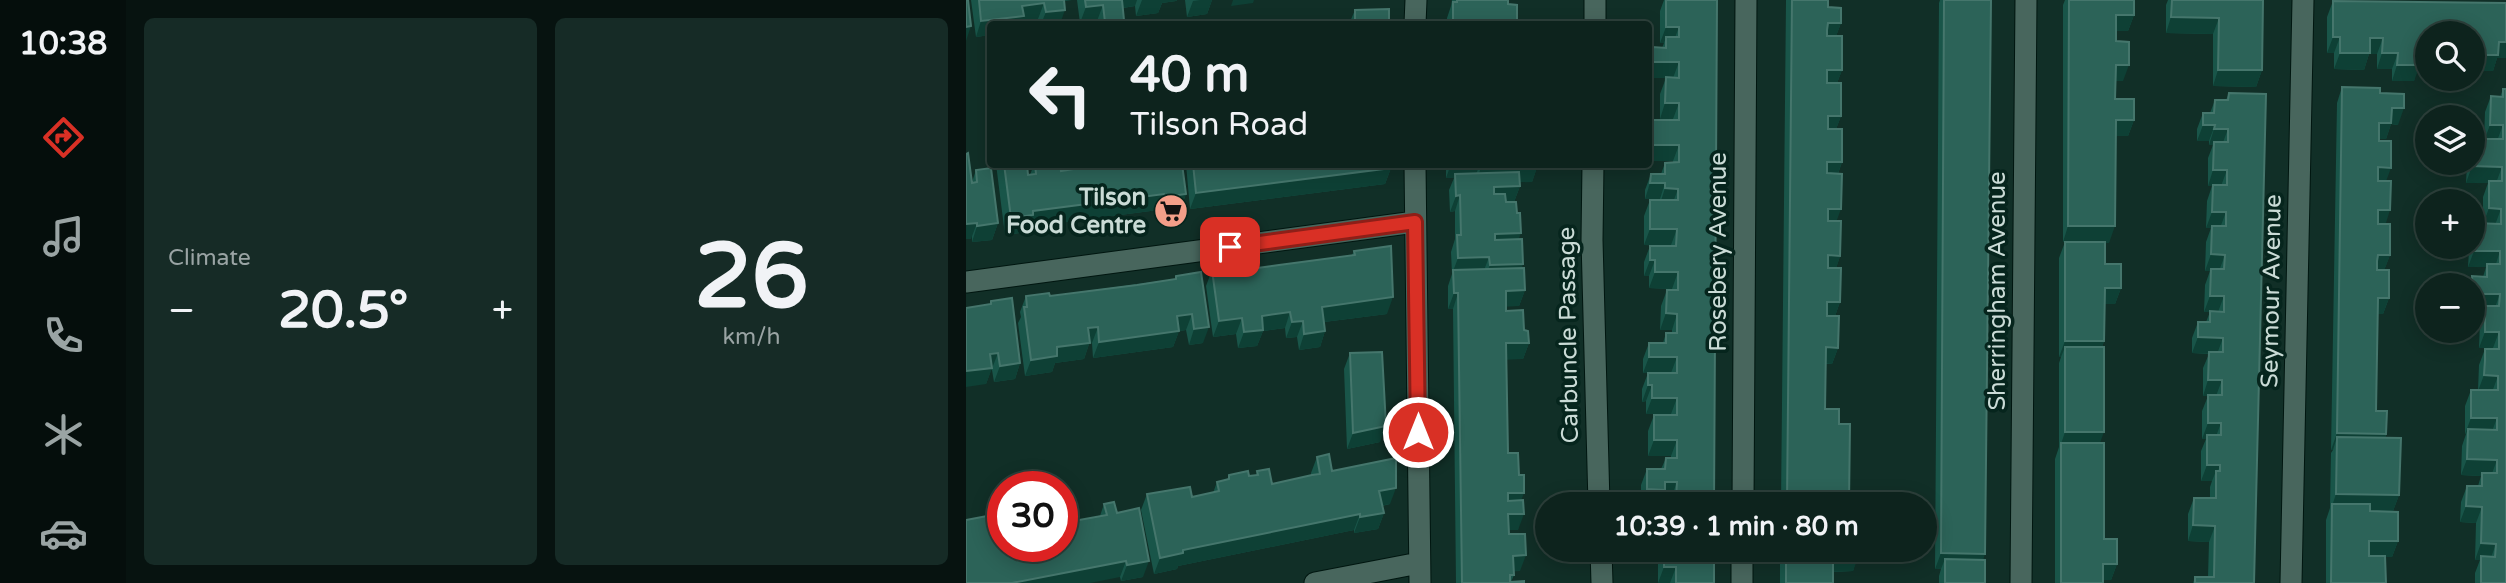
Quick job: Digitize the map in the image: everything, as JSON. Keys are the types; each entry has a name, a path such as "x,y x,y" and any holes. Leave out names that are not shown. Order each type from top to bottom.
{"street":[{"path":"1415,21 1416,0"},
{"path":"1595,0 1595,21"},
{"name":"Rosebery Avenue","path":"1743,492 1746,0"},
{"name":"Sherringham Avenue","path":"2021,583 2026,0"},
{"name":"Seymour Avenue","path":"2291,583 2302,0"},
{"path":"1315,583 1419,573 1415,168"},
{"name":"Carbuncle Passage","path":"1593,168 1591,240 1599,492"},
{"path":"966,282 1415,222"},
{"path":"1601,562 1602,583"},
{"path":"1742,562 1742,583"}],"building":[{"path":"966,0 971,26 966,27"},
{"path":"979,0 1064,0 1065,10 1046,12 1044,3 1022,6 1024,16 981,21"},
{"path":"1085,0 1122,0 1124,20 1105,21 1103,5 1086,7"},
{"path":"1508,0 1508,4 1517,5 1517,21 1453,21 1453,2"},
{"path":"1666,0 1717,0 1714,492 1676,492 1677,482 1665,482 1665,490 1647,489 1647,469 1665,469 1666,458 1677,458 1677,440 1654,440 1654,415 1677,415 1677,398 1652,398 1652,385 1648,385 1648,373 1677,373 1677,357 1649,357 1649,343 1666,343 1666,333 1677,333 1677,314 1666,313 1667,290 1678,290 1678,272 1655,272 1655,260 1650,260 1650,246 1676,246 1677,229 1650,229 1650,200 1678,200 1678,189 1665,188 1665,183 1650,183 1651,174 1665,174 1665,163 1679,162 1679,145 1652,145 1652,120 1679,120 1679,103 1665,103 1666,77 1679,78 1679,62 1653,62 1653,47 1666,48 1666,37 1679,37 1679,27 1666,27"},
{"path":"1792,0 1828,0 1828,7 1841,8 1841,23 1828,23 1827,36 1842,36 1842,70 1827,70 1827,83 1841,83 1841,116 1828,116 1828,129 1842,129 1842,162 1827,162 1827,173 1842,174 1841,209 1828,209 1828,221 1841,221 1840,256 1828,255 1828,268 1841,268 1840,302 1827,302 1827,316 1839,316 1838,348 1826,347 1825,409 1839,409 1839,424 1850,424 1849,492 1787,492"},
{"path":"1944,0 1991,0 1985,554 1941,553"},
{"path":"2069,0 2134,0 2134,15 2116,15 2116,41 2129,42 2129,65 2116,65 2115,99 2134,99 2134,120 2116,120 2115,226 2068,226"},
{"path":"2172,0 2263,0 2262,70 2218,70 2219,18 2171,17"},
{"path":"2333,1 2506,3 2506,42 2499,42 2498,55 2485,55 2485,21 2415,21 2415,65 2397,65 2398,53 2382,53 2383,38 2370,38 2370,53 2340,53 2340,37 2333,37"},
{"path":"1389,9 1389,21 1355,21 1355,10"},
{"path":"2342,87 2380,88 2380,93 2404,94 2404,108 2392,108 2391,123 2379,123 2379,141 2391,141 2391,168 2378,167 2378,181 2391,181 2390,210 2378,210 2378,224 2390,224 2390,255 2378,255 2377,261 2377,270 2389,270 2389,298 2378,298 2376,411 2387,411 2386,434 2337,433"},
{"path":"2503,89 2506,89 2506,583 2481,583 2481,556 2495,557 2496,544 2481,543 2482,507 2466,506 2467,486 2482,486 2482,473 2497,473 2497,460 2467,459 2468,429 2497,430 2497,418 2471,418 2471,390 2498,390 2498,376 2484,375 2485,349 2499,349 2499,332 2485,332 2485,306 2499,306 2500,294 2485,294 2485,277 2487,264 2500,264 2500,251 2485,251 2485,223 2501,224 2501,209 2489,208 2489,181 2502,181 2502,167 2485,166 2485,139 2503,139 2503,125 2490,125 2491,96 2503,97"},
{"path":"2229,93 2266,94 2254,583 2195,583 2195,577 2214,577 2215,526 2193,525 2194,498 2216,498 2216,471 2220,471 2220,465 2207,465 2207,435 2221,435 2221,423 2208,423 2208,395 2222,395 2222,380 2208,380 2209,352 2223,352 2223,338 2198,337 2198,322 2210,322 2210,311 2224,312 2224,296 2210,296 2211,269 2224,269 2225,255 2211,254 2212,226 2226,226 2226,212 2212,212 2213,185 2227,185 2227,170 2213,170 2214,142 2228,142 2228,129 2214,129 2215,125 2203,125 2203,113 2214,113 2215,100 2228,100"},
{"path":"968,153 972,183 977,182 976,170 991,168 998,223 977,226 977,223 966,224"},
{"path":"1005,168 1027,168 1028,175 1036,174 1035,168 1061,168 1061,171 1080,168 1183,168 1186,194 1165,197 1164,194 1033,211 1033,215 1011,218"},
{"path":"1193,168 1391,168 1196,193"},
{"path":"1519,172 1520,186 1494,187 1494,194 1505,194 1506,202 1516,202 1517,213 1520,213 1521,233 1495,234 1495,240 1522,239 1523,264 1490,265 1489,257 1458,258 1457,235 1461,235 1460,195 1456,196 1455,174"},
{"path":"2065,242 2105,242 2105,264 2121,264 2121,288 2105,288 2104,341 2065,341"},
{"path":"1391,246 1393,297 1322,307 1325,331 1304,334 1303,321 1292,322 1290,312 1262,316 1263,330 1244,332 1242,318 1219,321 1212,270 1235,267 1235,271 1355,255 1354,251"},
{"path":"1524,268 1525,290 1506,291 1506,311 1523,310 1524,330 1528,331 1529,343 1506,343 1508,453 1518,453 1519,475 1524,475 1524,493 1508,493 1508,501 1523,500 1524,514 1508,514 1509,534 1525,534 1526,555 1513,556 1514,575 1510,575 1510,582 1524,583 1462,583 1458,293 1454,293 1453,270"},
{"path":"1201,272 1209,327 1194,329 1192,314 1177,316 1179,331 1099,342 1098,327 1088,328 1090,343 1057,347 1057,356 1031,360 1024,307 1027,307 1026,296 1049,293 1050,296 1137,285"},
{"path":"1012,298 1020,363 1000,366 998,353 990,354 992,368 966,371 966,308"},
{"path":"2065,347 2104,347 2104,432 2065,432"},
{"path":"1382,352 1386,426 1353,433 1350,353"},
{"path":"2337,437 2401,438 2399,495 2336,494"},
{"path":"2061,443 2104,443 2104,539 2117,539 2117,564 2103,564 2103,583 2061,583"},
{"path":"1329,454 1332,471 1396,458 1396,488 1379,491 1384,513 1360,517 1360,514 1183,550 1183,553 1160,558 1147,494 1190,487 1192,497 1219,491 1217,482 1229,479 1229,475 1248,471 1249,476 1269,469 1272,484 1320,474 1317,457"},
{"path":"1114,502 1117,513 1139,508 1149,561 1127,565 1126,561 1012,583 966,583 966,520 987,516 987,562 1078,562 1078,520 1107,515 1104,504"},
{"path":"2332,504 2370,504 2370,511 2398,512 2398,541 2369,541 2369,556 2385,556 2386,583 2331,583"},
{"path":"1945,559 1985,560 1985,583 1945,583"},
{"path":"1664,562 1714,562 1714,583 1676,583 1676,567 1664,567"},
{"path":"1786,562 1833,562 1833,583 1786,583"}],"place":[{"name":"Tilson Food Centre","path":"1171,211"}],"route":[{"path":"1230,247 1415,222 1418,432"}]}
